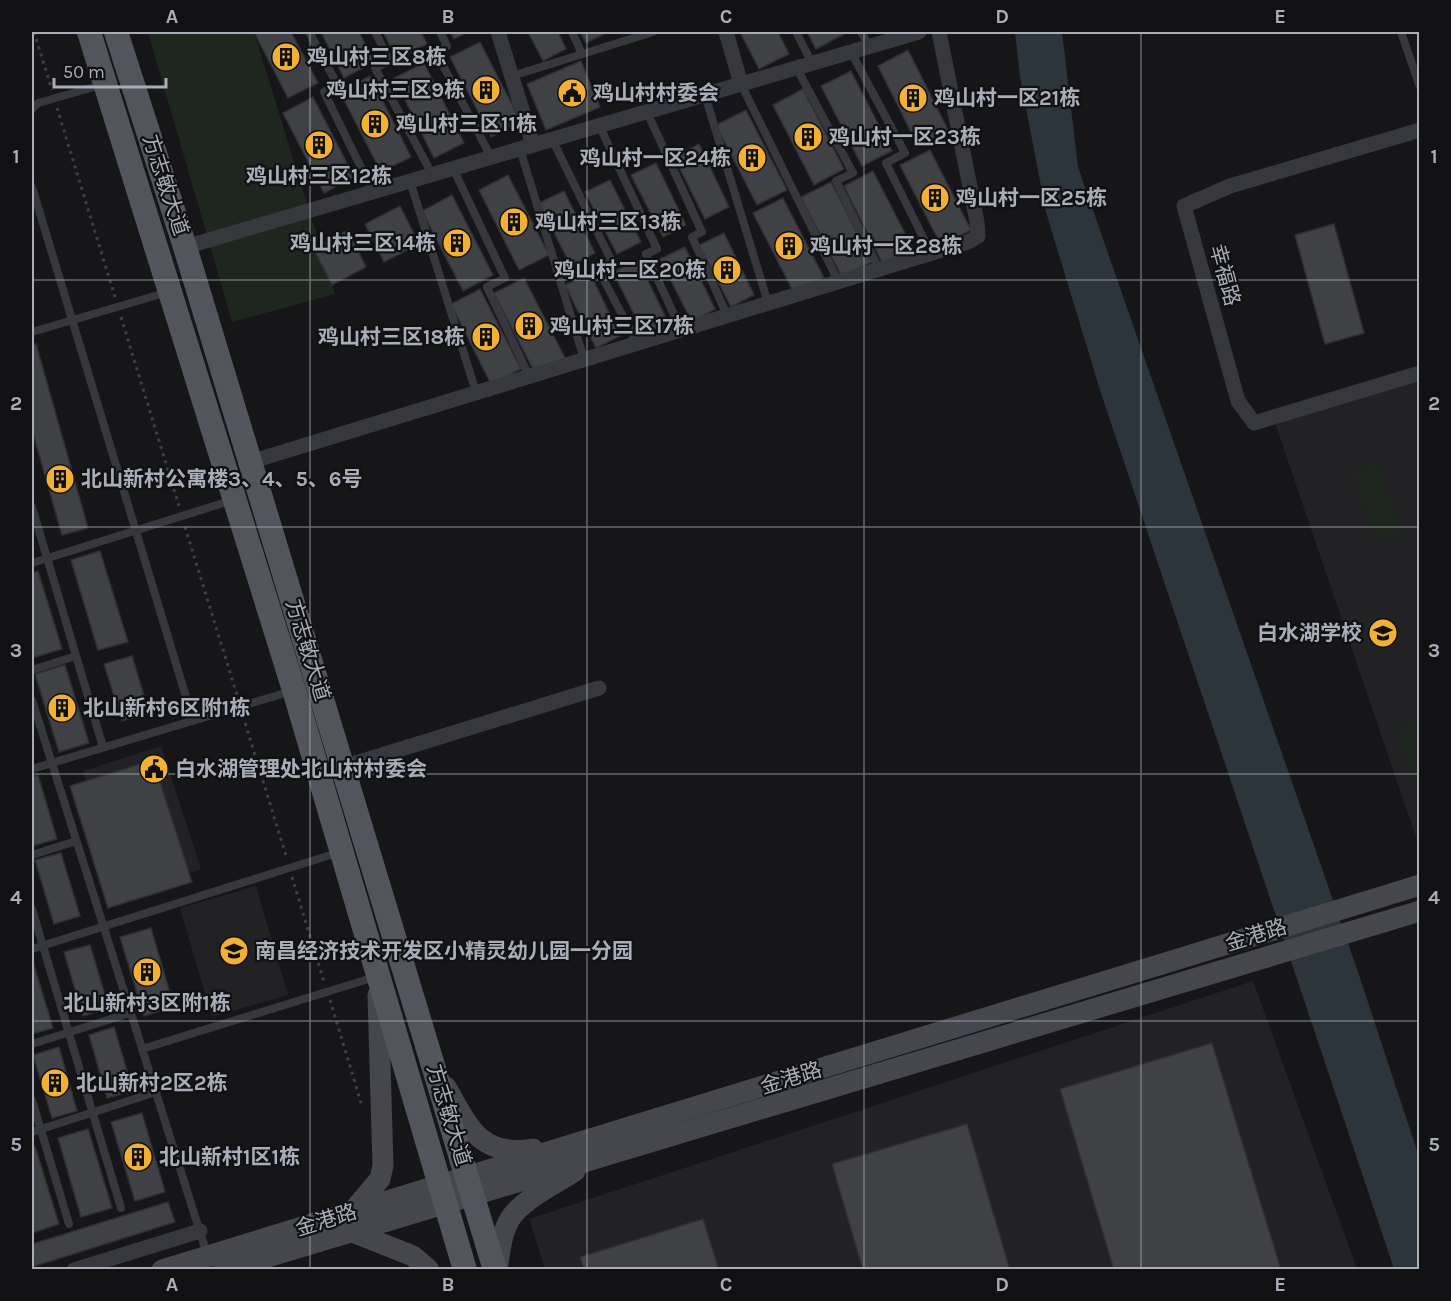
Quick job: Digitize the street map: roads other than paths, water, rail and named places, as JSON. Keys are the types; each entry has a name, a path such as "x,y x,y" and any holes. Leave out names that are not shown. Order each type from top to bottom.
{"main road":[{"name":"方志敏大道","path":"89,32 294,690 465,1269"},
{"name":"方志敏大道","path":"120,32 496,1269"},
{"name":"金港路","path":"162,1269 210,1263 470,1186 1419,885"},
{"name":"金港路","path":"594,1148 1270,956 1419,911"},
{"path":"378,976 383,1166 381,1179 352,1221 413,1256 429,1269"},
{"path":"434,1066 466,1123 482,1140 496,1149 517,1152 594,1148"},
{"path":"496,1269 503,1234 511,1217 523,1204 594,1148"},
{"name":"金港路","path":"224,1269 352,1221"}],"street":[{"path":"498,32 512,76 526,147"},
{"path":"726,32 741,84"},
{"path":"185,247 914,32"},
{"path":"250,462 968,242 978,236 939,32"},
{"name":"幸福路","path":"1419,130 1230,186 1184,206 1238,401 1254,423 1419,373"},
{"path":"343,767 599,688"},
{"path":"74,1269 200,1231"}],"lane":[{"path":"309,32 337,84 324,92 373,192"},
{"path":"375,32 390,61 375,68 432,174"},
{"path":"440,32 447,46 436,52 491,157"},
{"path":"572,32 582,54"},
{"path":"619,32 623,41"},
{"path":"512,76 653,32"},
{"path":"796,32 812,63"},
{"path":"861,32 869,46"},
{"path":"1401,32 1419,87"},
{"path":"851,51 905,153 886,163 931,253"},
{"path":"796,68 853,173 836,182 879,269"},
{"path":"32,109 38,103 105,84"},
{"path":"741,84 838,282"},
{"path":"705,94 768,303"},
{"path":"647,112 702,232 692,237 727,315"},
{"path":"599,125 657,249 646,254 681,330"},
{"path":"552,139 612,262 598,269 637,343"},
{"path":"526,147 584,359"},
{"path":"453,168 505,278 487,287 529,376"},
{"path":"410,181 476,392"},
{"path":"32,187 193,720"},
{"path":"32,332 170,291"},
{"path":"32,563 235,500"},
{"path":"32,507 103,747"},
{"path":"32,670 76,656"},
{"path":"32,769 294,690"},
{"path":"32,700 210,1263"},
{"path":"32,855 76,842"},
{"path":"32,949 341,852"},
{"path":"32,909 121,1208"},
{"path":"142,1048 378,976"},
{"path":"32,1044 130,1013"},
{"path":"32,1132 156,1092"},
{"path":"32,1100 69,1224"}],"place":[{"name":"鸡山村三区8栋","path":"286,57"},
{"name":"鸡山村三区9栋","path":"486,90"},
{"name":"鸡山村村委会","path":"572,93"},
{"name":"鸡山村一区21栋","path":"913,98"},
{"name":"鸡山村三区11栋","path":"375,124"},
{"name":"鸡山村一区23栋","path":"808,137"},
{"name":"鸡山村三区12栋","path":"319,145"},
{"name":"鸡山村一区24栋","path":"752,158"},
{"name":"鸡山村一区25栋","path":"935,198"},
{"name":"鸡山村三区13栋","path":"514,222"},
{"name":"鸡山村三区14栋","path":"457,243"},
{"name":"鸡山村一区28栋","path":"789,246"},
{"name":"鸡山村二区20栋","path":"727,270"},
{"name":"鸡山村三区17栋","path":"529,326"},
{"name":"鸡山村三区18栋","path":"486,337"},
{"name":"北山新村公寓楼3、4、5、6号","path":"60,479"},
{"name":"白水湖学校","path":"1383,633"},
{"name":"北山新村6区附1栋","path":"62,708"},
{"name":"白水湖管理处北山村村委会","path":"154,769"},
{"name":"南昌经济技术开发区小精灵幼儿园一分园","path":"234,951"},
{"name":"北山新村3区附1栋","path":"147,972"},
{"name":"北山新村2区2栋","path":"55,1083"},
{"name":"北山新村1区1栋","path":"138,1157"}]}
